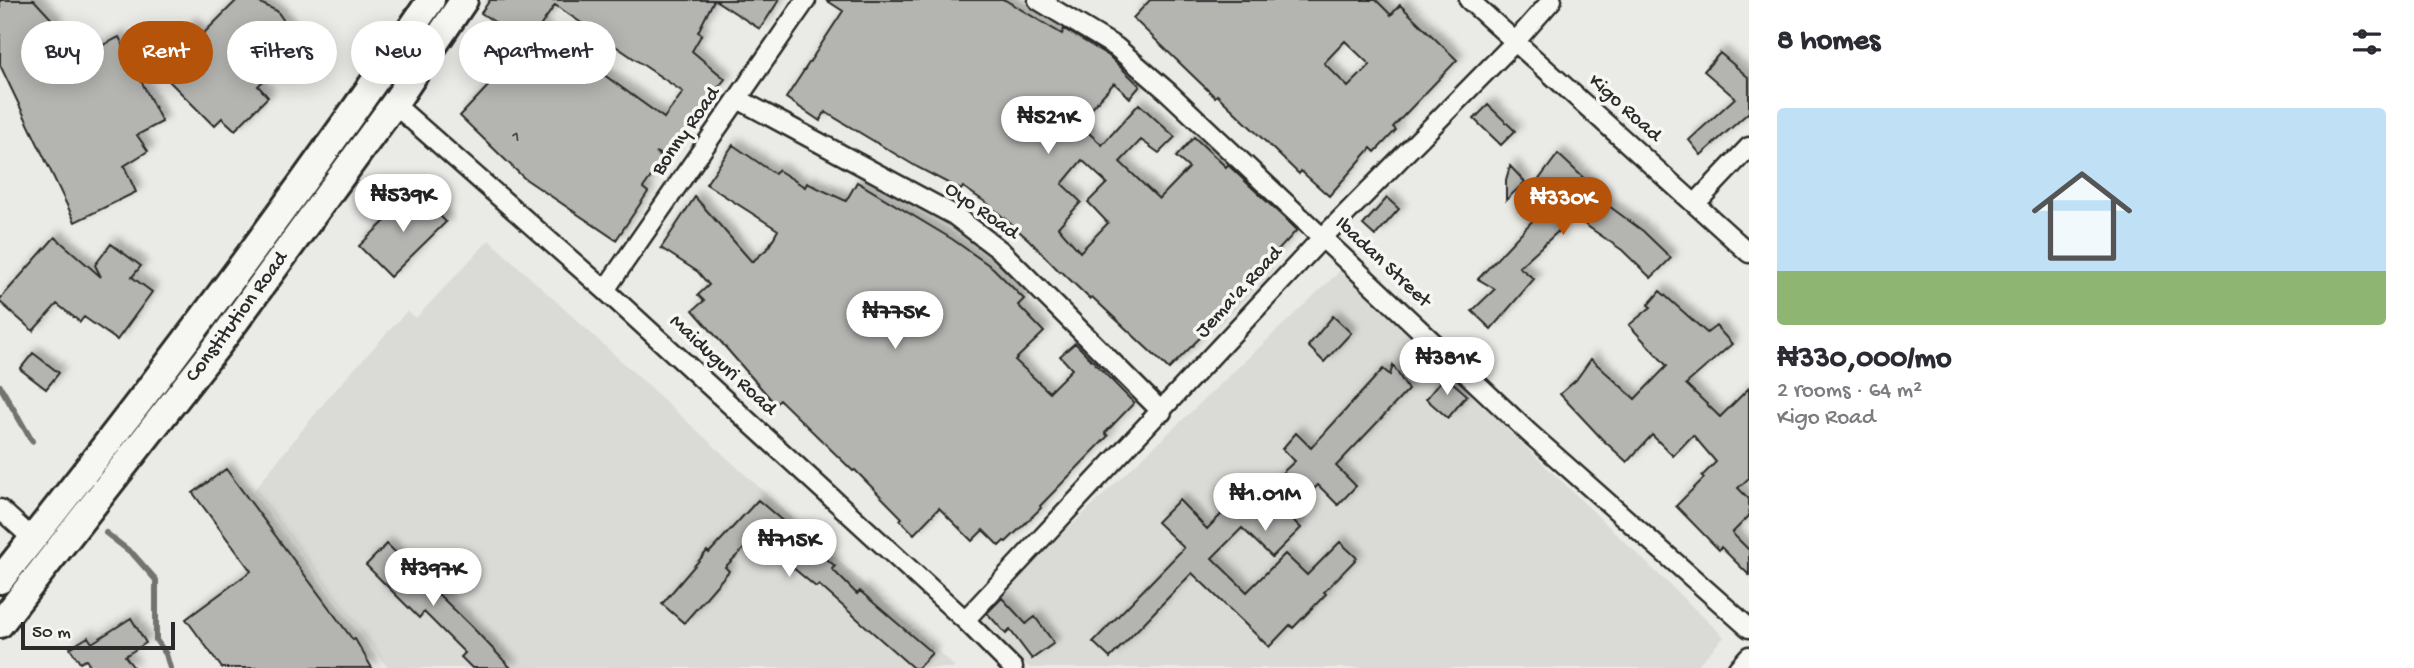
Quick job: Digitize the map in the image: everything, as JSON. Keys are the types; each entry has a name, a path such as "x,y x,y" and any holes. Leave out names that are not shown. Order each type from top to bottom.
{"main road":[{"name":"Constitution Road","path":"101,474 146,395 431,0"},
{"name":"Constitution Road","path":"0,624 71,512 101,474 218,345 394,104 464,0"},
{"name":"Constitution Road","path":"0,580 33,539 71,512"}],"street":[{"name":"Bonny Road","path":"605,290 806,0"},
{"name":"Ibadan Street","path":"1038,0 1116,47 1168,92 1528,432 1749,628"},
{"name":"Kigo Road","path":"1469,0 1749,253"},
{"name":"Jema'a Road","path":"965,620 1322,238 1515,42 1552,0"},
{"name":"Oyo Road","path":"738,99 954,215 1002,251 1162,412"},
{"name":"Maiduguri Road","path":"394,104 605,290 965,620 1013,668"},
{"path":"1696,203 1749,147"},
{"path":"0,509 33,539"},
{"path":"1738,668 1749,656"}],"shaded area":[{"path":"489,240 956,668 388,668 254,490 328,398 407,311 416,318"},
{"path":"1341,270 1724,637 1695,668 1030,668 972,619"}],"building":[{"path":"0,0 34,0 53,21 21,21 21,84 104,84 104,44 118,38 118,84 143,84 162,122 137,135 148,151 124,166 136,192 75,222 0,65"},
{"path":"237,0 254,0 277,11 284,21 227,21 227,84 260,84 258,86 268,97 235,130 222,118 214,126 172,84 213,84 213,24"},
{"path":"490,0 714,0 698,32 702,34 692,51 725,79 679,144 676,142 665,157 656,152 663,160 643,188 648,192 616,240 524,178 460,116 490,84 616,83 664,118 683,92 616,46 616,21 579,21 555,5 544,21 493,21 481,13"},
{"path":"715,0 779,0 760,29"},
{"path":"826,0 1005,0 1062,34 1064,29 1109,56 1140,86 1130,98 1114,83 1078,123 1102,145 1139,104 1175,137 1159,153 1141,140 1120,162 1159,199 1189,168 1176,157 1194,137 1297,230 1260,270 1264,273 1169,369 988,204 963,187 961,190 917,167 825,112 820,121 786,98 843,11","holes":["1082,160 1107,183 1088,202 1108,223 1080,252 1058,227 1081,202 1062,184"]},
{"path":"1150,0 1376,0 1391,15 1400,5 1457,60 1393,127 1396,130 1375,152 1371,148 1329,196 1301,171 1299,174 1133,18","holes":["1345,41 1370,65 1348,87 1324,63"]},
{"path":"1720,53 1749,78 1749,112 1701,155 1689,140 1735,98 1704,71"},
{"path":"1488,105 1515,131 1501,145 1474,119"},
{"path":"733,145 775,174 778,170 805,187 807,183 846,201 857,182 952,239 993,268 1024,299 1018,305 1044,332 1015,360 1049,392 1072,369 1060,356 1075,343 1134,403 1105,433 1108,436 1006,542 999,546 983,530 972,541 939,508 914,534 855,470 780,400 775,404 693,310 704,301 698,295 709,285 698,272 661,248 695,197 752,262 768,248 778,230 706,184"},
{"path":"1558,154 1605,198 1602,201 1643,231 1671,258 1651,278 1622,250 1574,217 1519,267 1534,279 1491,329 1472,311 1495,289 1478,279 1551,201 1537,182"},
{"path":"1510,166 1525,182 1506,200 1506,180"},
{"path":"416,191 446,222 390,277 359,246"},
{"path":"1387,198 1399,209 1375,236 1363,225"},
{"path":"55,237 101,277 95,265 111,244 141,266 132,277 152,292 117,340 84,317 80,322 57,304 33,331 0,302"},
{"path":"1660,291 1707,333 1716,326 1732,344 1686,384 1720,417 1749,388 1749,478 1738,488 1749,499 1749,516 1732,533 1749,550 1749,575 1721,547 1719,550 1676,506 1716,462 1693,435 1673,456 1652,435 1627,462 1560,394 1576,380 1591,359 1635,399 1667,366 1629,325 1651,307 1648,305"},
{"path":"1333,316 1351,333 1324,362 1308,346"},
{"path":"33,353 59,373 46,389 20,369"},
{"path":"1393,365 1408,390 1336,466 1356,486 1338,505 1318,485 1311,492 1299,481 1277,504 1301,528 1272,557 1242,528 1212,558 1247,592 1285,554 1307,575 1340,542 1357,558 1293,628 1290,625 1269,647 1192,573 1110,658 1093,642 1184,548 1157,522 1179,500 1207,529 1246,489 1255,498 1295,461 1282,449 1296,433 1311,448 1383,369 1390,375"},
{"path":"1445,376 1467,395 1448,418 1426,399"},
{"path":"226,469 353,640 355,639 372,668 222,668 186,619 251,571 193,493"},
{"path":"758,500 835,566 832,569 857,594 860,591 932,653 918,668 913,668 819,585 816,587 756,537 725,567 729,571 684,623 662,604 707,551 709,553"},
{"path":"387,544 511,668 472,668 461,657 465,653 424,612 419,618 366,565"},
{"path":"1002,598 1026,624 1035,617 1054,643 1032,659 1010,630 1006,634 987,613"},
{"path":"131,618 146,643 125,656 134,668 92,668 86,660 80,663 70,648 88,637 92,643"}],"waterway":[{"path":"0,386 32,441"},
{"path":"106,533 133,554 156,580 156,640 166,654 170,668"}]}
